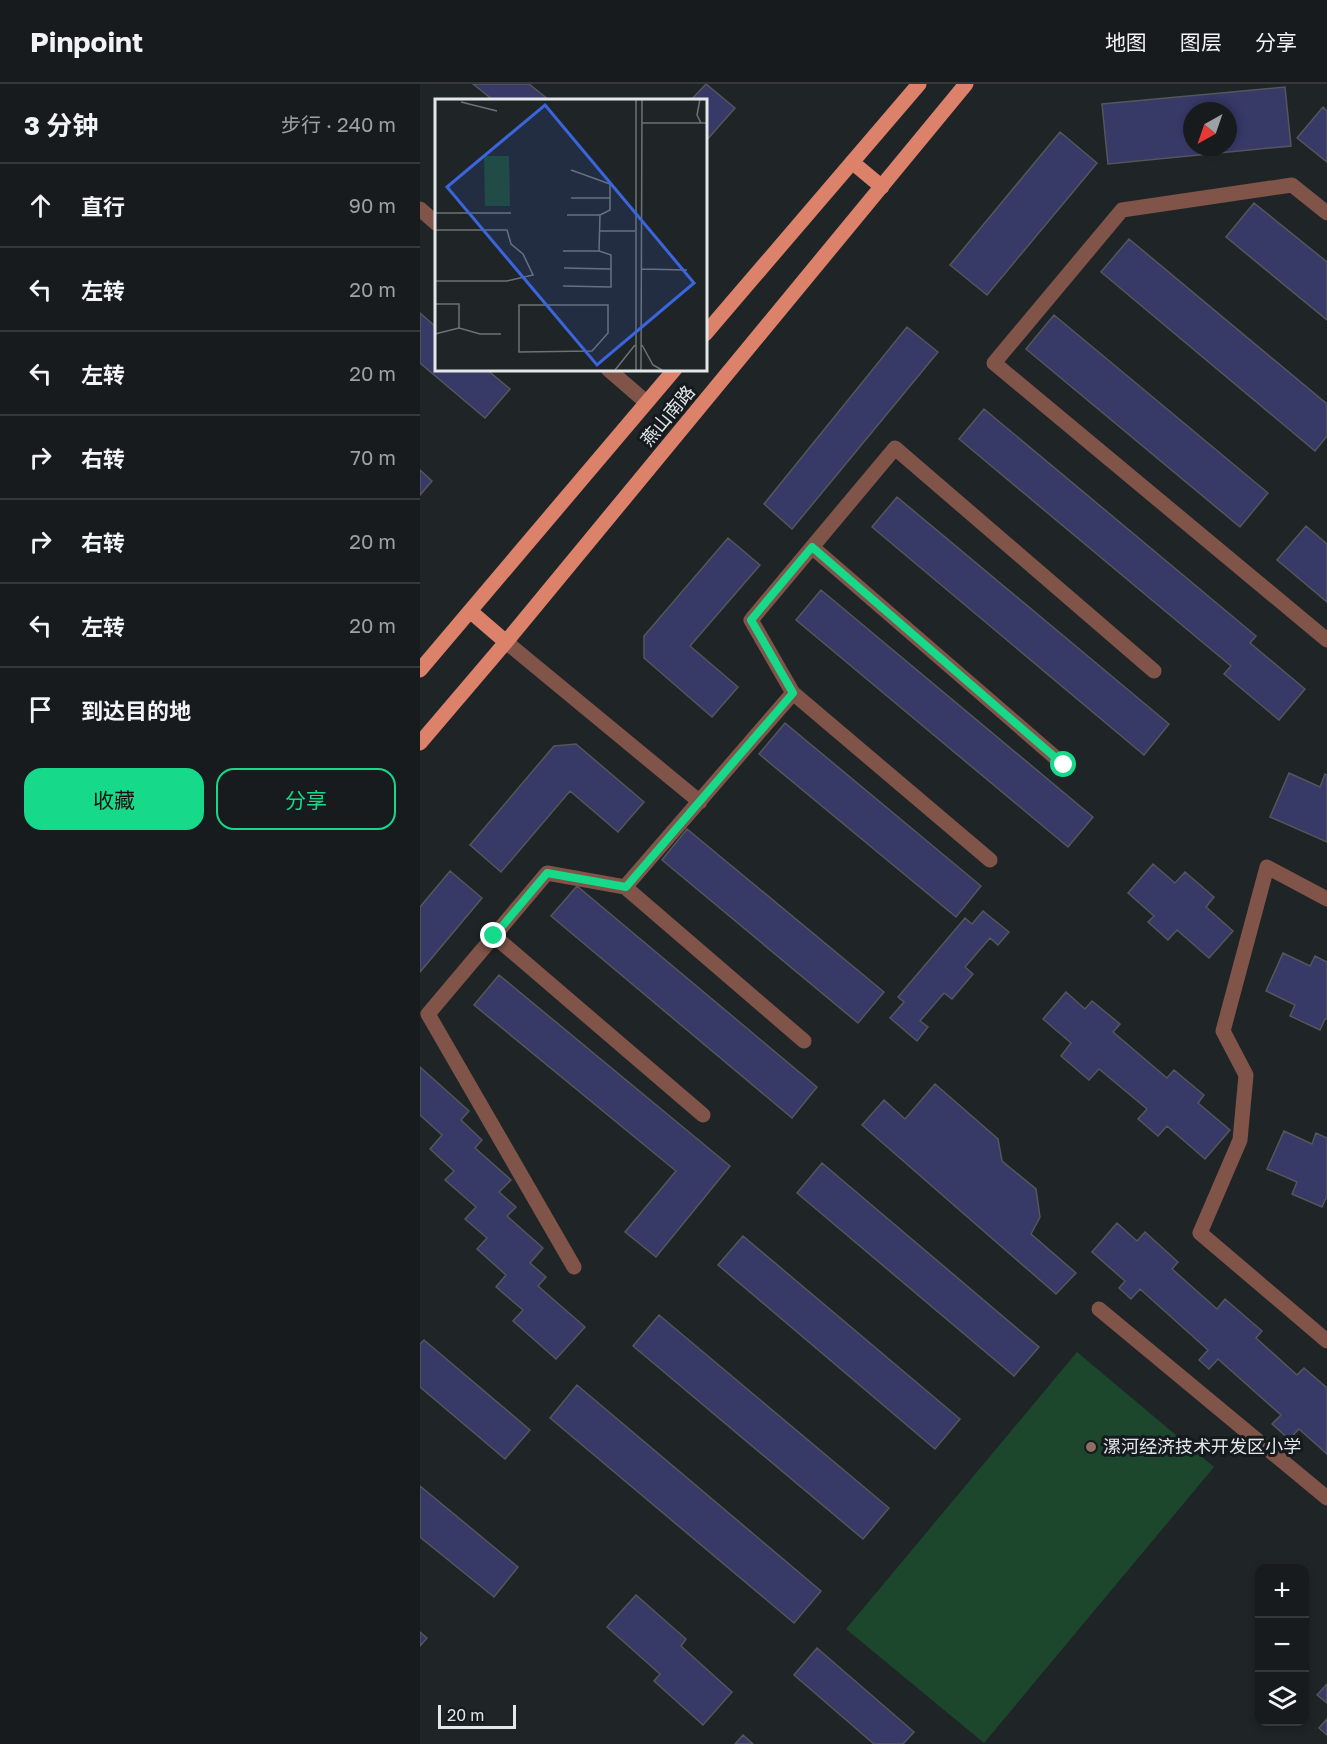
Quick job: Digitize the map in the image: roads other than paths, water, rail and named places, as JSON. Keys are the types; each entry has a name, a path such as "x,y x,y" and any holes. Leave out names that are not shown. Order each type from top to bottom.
{"main road":[{"path":"706,333 919,84"},
{"name":"燕山南路","path":"420,743 966,84"},
{"path":"852,162 882,187"},
{"name":"燕山南路","path":"420,669 674,370"},
{"path":"470,611 506,642"}],"street":[{"path":"1327,213 1292,185 1122,210 994,363 1327,640"},
{"path":"420,209 435,222"},
{"path":"609,370 646,402"},
{"path":"990,860 793,693 751,620 895,448 1154,671"},
{"path":"812,547 1064,765"},
{"path":"506,642 700,802"},
{"path":"626,887 793,693"},
{"path":"1327,899 1267,867 1223,1031 1246,1075 1240,1140 1200,1233 1327,1341"},
{"path":"574,1267 428,1014 547,873 626,887 804,1041"},
{"path":"494,936 703,1115"},
{"path":"1099,1309 1327,1498"}],"place":[{"name":"漯河经济技术开发区小学","path":"1091,1447"}]}
